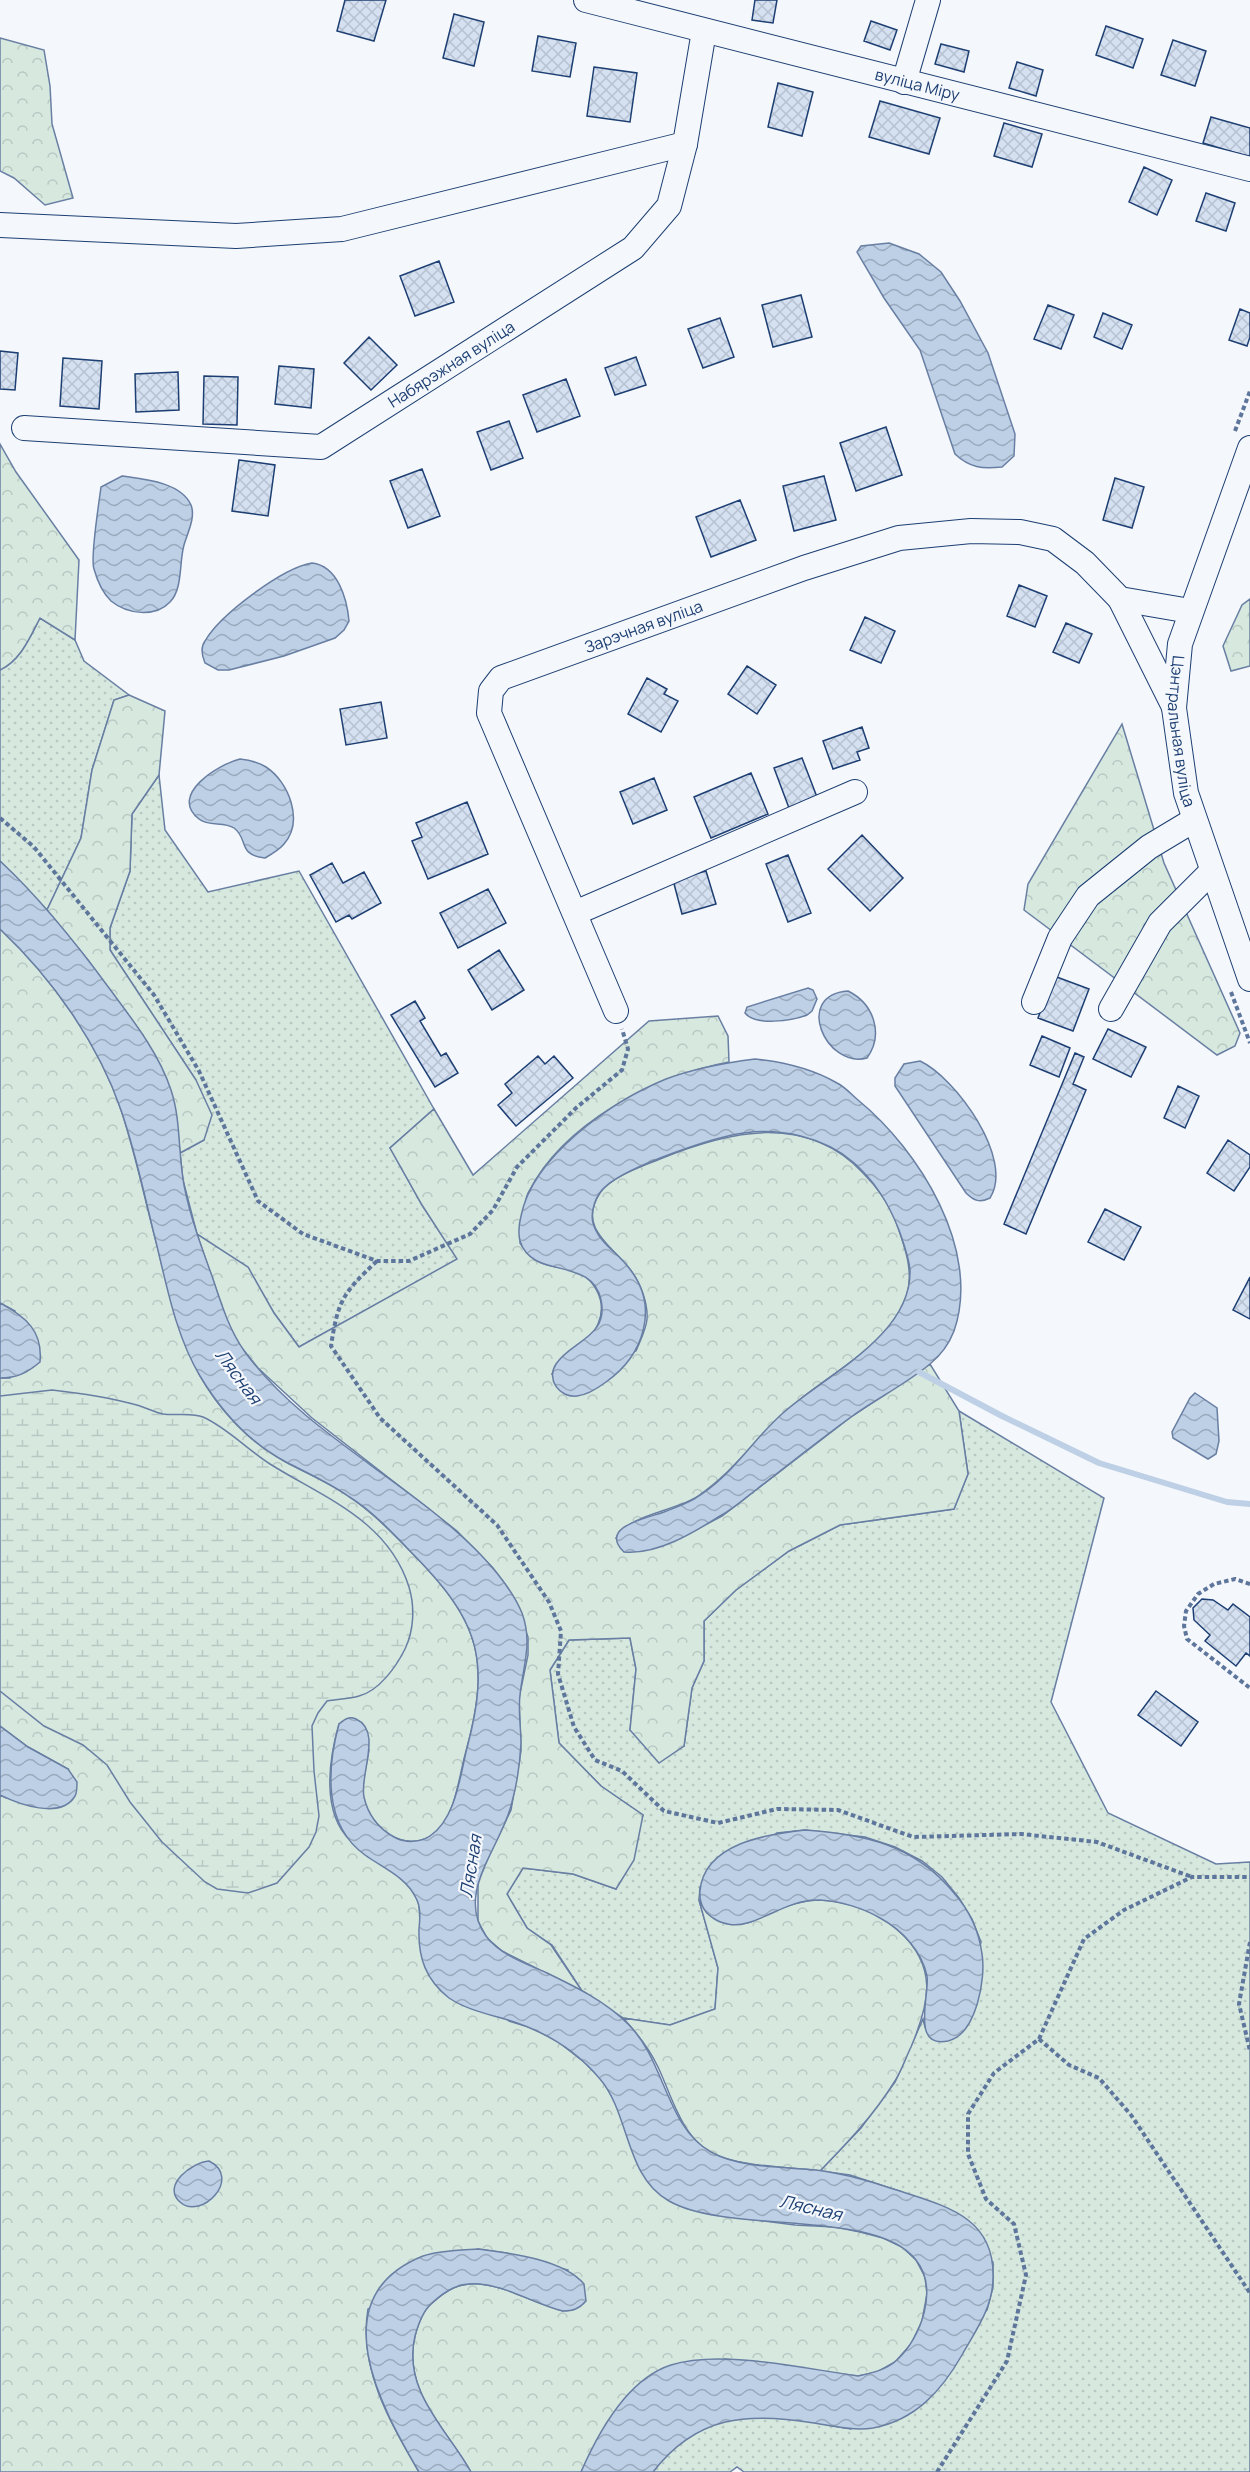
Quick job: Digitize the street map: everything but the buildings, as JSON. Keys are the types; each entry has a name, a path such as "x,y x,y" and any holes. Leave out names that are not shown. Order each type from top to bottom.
{"street":[{"name":"вуліца Міру","path":"586,0 1250,169"},
{"path":"904,82 928,0"},
{"name":"Набярэжная вуліца","path":"24,428 321,447 633,248 669,206 685,144 704,31"},
{"path":"0,225 236,236 342,229 685,144"},
{"name":"Цэнтральная вуліца","path":"1250,448 1180,644 1174,708 1181,764 1194,820 1250,979"},
{"name":"Зарэчная вуліца","path":"616,1011 489,713 492,691 501,678 804,568 899,538 971,531 1020,532 1053,539 1085,563 1120,599 1174,708"},
{"path":"1120,599 1190,611"},
{"path":"575,913 855,792"},
{"path":"1034,1002 1060,938 1088,896 1149,847 1194,820"},
{"path":"1110,1009 1160,923 1212,871"}],"path":[{"path":"0,818 34,847 154,995 199,1071 258,1201 303,1234 377,1261 409,1261 419,1257 470,1234 493,1210 517,1167 576,1108 622,1070 628,1049 616,1011"},
{"path":"377,1261 352,1285 337,1310 331,1346 380,1418 497,1525 549,1602 561,1631 558,1674 574,1727 595,1760 622,1771 664,1811 718,1823 777,1809 838,1810 913,1837 1021,1834 1097,1842 1192,1877 1250,1877"},
{"path":"1250,1584 1235,1579 1214,1584 1198,1594 1186,1611 1184,1626 1187,1639 1250,1688"},
{"path":"937,2472 1006,2361 1026,2275 1014,2224 986,2199 968,2154 968,2114 994,2073 1039,2038 1084,1939 1124,1910 1192,1877"},
{"path":"1250,1942 1239,2004 1250,2051"},
{"path":"1039,2038 1069,2065 1099,2078 1131,2115 1250,2293"}],"green space":[{"path":"0,38 44,50 50,86 52,124 73,198 45,205 14,178 0,171"},
{"path":"0,444 16,472 79,560 75,640 40,618 19,654 0,670"},
{"path":"1250,599 1250,666 1231,671 1223,646 1242,605"},
{"path":"40,618 75,640 84,661 129,695 114,700 92,770 81,838 47,910 0,861 0,670 19,654"},
{"path":"129,695 165,711 159,775 132,814 130,871 110,928 110,950 196,1080 212,1115 204,1140 180,1153 176,1113 143,1035 88,960 47,910 81,838 92,770 114,700"},
{"path":"1122,724 1164,863 1240,1033 1235,1046 1217,1055 1024,910 1028,884"},
{"path":"159,775 165,830 208,892 299,871 434,1109 390,1148 422,1205 458,1259 299,1347 274,1313 248,1268 197,1234 183,1180 180,1153 204,1140 196,1080 110,950 110,928 130,871 132,814"},
{"path":"0,929 56,991 87,1038 113,1088 132,1146 179,1327 191,1359 215,1400 235,1424 271,1453 344,1493 380,1522 436,1579 466,1623 474,1645 478,1668 477,1694 473,1722 454,1800 445,1822 429,1837 418,1841 395,1838 377,1824 365,1804 363,1793 369,1750 339,1724 332,1753 330,1785 331,1800 341,1828 358,1847 406,1883 418,1902 420,1920 509,2021 532,2028 557,2041 584,2062 603,2081 616,2104 636,2160 709,2214 795,2225 835,2227 860,2232 883,2238 902,2247 916,2260 925,2277 927,2294 922,2321 911,2344 895,2362 877,2372 858,2376 725,2359 629,2394 606,2424 581,2472 471,2472 429,2408 415,2374 413,2356 415,2336 421,2319 428,2307 442,2295 466,2284 501,2288 563,2311 568,2270 506,2253 478,2249 368,2309 366,2331 372,2373 387,2414 419,2472 0,2472 0,1795 6,1798 68,1769 28,1747 0,1726 0,1378 10,1378 15,1311 0,1303"},
{"path":"718,1016 728,1036 729,1062 671,1078 614,1106 564,1145 544,1168 528,1193 522,1218 520,1243 522,1246 539,1262 579,1273 592,1284 600,1298 601,1315 594,1332 556,1366 552,1374 636,1351 645,1327 646,1307 638,1283 632,1272 608,1246 595,1227 592,1217 600,1193 612,1182 644,1165 712,1141 739,1135 792,1134 817,1141 841,1154 868,1178 890,1208 907,1258 909,1285 899,1312 874,1343 791,1407 712,1486 689,1501 630,1524 616,1538 678,1539 722,1516 851,1417 930,1364 959,1411 968,1474 954,1509 840,1525 789,1551 736,1590 704,1621 704,1661 692,1688 684,1746 659,1763 630,1730 636,1669 630,1638 569,1640 550,1670 559,1743 601,1786 643,1815 634,1860 616,1889 573,1874 523,1868 507,1894 527,1928 551,1945 582,1991 502,1951 487,1938 478,1921 478,1879 511,1810 521,1751 519,1698 528,1655 528,1637 508,1588 493,1568 457,1531 312,1418 258,1368 241,1347 228,1324 197,1234 248,1267 274,1313 299,1347 457,1259 422,1205 390,1148 434,1109 473,1175 649,1021"},
{"path":"52,1390 113,1399 163,1414 203,1417 270,1464 352,1513 386,1544 399,1564 409,1587 412,1602 413,1618 408,1642 392,1670 380,1684 355,1697 327,1701 318,1713 312,1726 319,1816 316,1832 309,1847 277,1883 248,1893 217,1889 205,1882 162,1842 130,1802 107,1765 83,1745 44,1726 0,1691 0,1396"},
{"path":"959,1411 1104,1498 1051,1702 1108,1813 1216,1864 1250,1862 1250,2472 744,2472 737,2467 730,2472 653,2472 671,2451 695,2434 736,2418 788,2418 851,2429 987,2310 993,2287 993,2262 902,2192 850,2175 820,2171 861,2128 895,2082 923,2019 928,2032 935,2039 945,2040 958,2035 981,1942 972,1919 959,1898 942,1877 922,1861 895,1847 865,1837 805,1830 777,1833 700,1887 699,1900 718,1968 715,2009 670,2025 623,2018 582,1991 552,1945 527,1928 507,1894 523,1868 573,1874 616,1889 643,1815 601,1786 559,1743 550,1670 569,1640 630,1638 636,1669 630,1730 684,1746 692,1688 704,1661 704,1621 736,1590 789,1551 840,1525 954,1509 968,1474"},
{"path":"699,1900 707,1913 742,1923 751,1922 792,1904 806,1901 820,1900 852,1905 891,1924 911,1944 920,1958 927,1986 926,2000 918,2031 901,2071 868,2118 820,2171 747,2163 723,2158 709,2152 689,2132 651,2053 623,2018 670,2025 715,2009 718,1968"}],"water":[{"path":"889,243 919,254 941,272 960,301 988,353 1015,434 1014,456 1002,467 977,466 955,454 920,350 884,298 857,252 861,246"},
{"path":"122,476 150,480 179,491 186,497 192,510 192,520 182,552 177,590 174,597 164,607 149,612 125,609 111,601 105,594 94,569 94,542 101,487"},
{"path":"312,563 328,570 340,585 349,621 344,630 335,638 284,656 229,670 218,670 205,663 202,646 224,619 269,583 299,567"},
{"path":"240,759 266,767 281,782 291,802 293,824 290,835 280,848 265,858 250,854 234,828 203,821 191,810 189,800 200,782 220,767"},
{"name":"Лясная","path":"0,861 44,906 97,971 136,1024 166,1076 174,1101 184,1185 193,1220 226,1316 245,1352 269,1381 297,1408 423,1504 481,1555 509,1589 522,1613 527,1644 519,1701 521,1743 518,1773 507,1818 484,1869 475,1903 478,1919 486,1936 506,1954 590,1995 628,2024 650,2056 684,2127 696,2141 711,2152 748,2164 840,2174 925,2199 968,2220 987,2243 992,2259 993,2278 987,2309 946,2380 915,2411 888,2424 866,2429 767,2418 725,2422 687,2439 653,2472 581,2472 596,2441 616,2409 641,2382 671,2365 714,2359 738,2360 858,2376 888,2366 906,2351 920,2326 926,2299 923,2272 916,2260 896,2244 869,2234 836,2227 727,2217 695,2211 669,2201 644,2177 610,2093 581,2059 570,2050 534,2030 470,2009 456,2002 434,1984 422,1959 419,1940 420,1913 418,1902 412,1891 394,1873 365,1855 351,1843 342,1828 335,1812 332,1795 332,1759 339,1724 347,1718 356,1719 364,1725 368,1733 368,1755 363,1788 366,1804 374,1820 398,1839 417,1841 430,1836 446,1819 456,1796 474,1716 478,1687 473,1640 464,1618 451,1597 389,1529 365,1508 340,1491 260,1445 227,1414 200,1376 185,1345 173,1311 136,1159 121,1110 100,1060 55,990 0,929"},
{"path":"808,988 813,990 817,999 812,1011 807,1015 792,1019 765,1021 757,1020 745,1013 747,1007"},
{"path":"848,991 864,1004 874,1020 875,1039 867,1058 852,1058 839,1053 828,1043 822,1030 819,1017 822,1005 831,995"},
{"path":"755,1059 797,1066 840,1085 881,1121 903,1146 923,1174 952,1235 959,1268 960,1300 954,1331 944,1349 930,1364 839,1426 730,1510 698,1529 662,1546 649,1550 624,1552 618,1543 617,1536 621,1530 637,1521 691,1501 720,1480 783,1413 843,1368 882,1334 897,1314 907,1293 910,1270 906,1250 891,1211 868,1177 842,1153 816,1141 787,1133 744,1133 713,1140 652,1161 617,1178 599,1193 593,1208 593,1223 599,1236 629,1268 638,1283 644,1298 643,1330 630,1358 600,1387 588,1393 571,1396 560,1391 556,1386 553,1370 556,1364 594,1330 602,1312 601,1300 595,1286 586,1278 575,1272 536,1260 527,1253 520,1241 521,1216 528,1194 541,1172 578,1133 622,1101 666,1079 688,1072"},
{"path":"920,1061 949,1084 978,1121 995,1162 996,1182 990,1198 977,1200 966,1193 895,1086 895,1078 904,1064"},
{"path":"0,1303 18,1314 31,1326 36,1333 40,1351 40,1362 35,1366 22,1374 6,1378 0,1378"},
{"path":"1195,1393 1217,1408 1219,1441 1216,1454 1208,1459 1173,1438 1172,1432"},
{"path":"0,1726 28,1747 68,1769 77,1782 77,1789 76,1795 68,1803 50,1809 39,1808 0,1795"},
{"path":"805,1830 868,1839 906,1853 923,1863 939,1877 959,1900 976,1929 983,1964 981,1990 973,2016 958,2036 948,2041 936,2041 929,2037 925,2029 924,2018 927,1976 921,1958 903,1935 873,1914 843,1903 810,1900 739,1925 722,1923 714,1919 703,1908 700,1891 704,1875 713,1862 725,1852 757,1838"},
{"path":"209,2161 218,2168 222,2177 215,2195 198,2206 189,2206 180,2202 174,2189 181,2176 195,2165"},
{"path":"478,2249 535,2259 563,2269 575,2275 584,2284 586,2301 576,2309 563,2311 501,2288 466,2284 448,2291 428,2307 415,2336 413,2356 415,2374 429,2408 471,2472 419,2472 389,2417 376,2386 368,2355 366,2325 374,2298 392,2274 423,2256 443,2251"}],"waterway":[{"path":"919,1372 1002,1416 1099,1463 1227,1502 1250,1504"}]}
